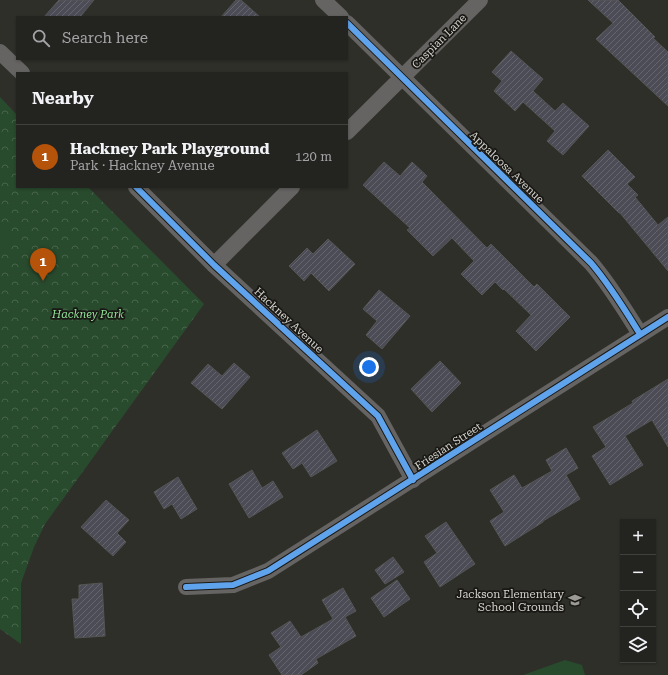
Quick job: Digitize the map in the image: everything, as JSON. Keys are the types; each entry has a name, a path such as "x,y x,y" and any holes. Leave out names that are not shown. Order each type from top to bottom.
{"street":[{"path":"323,0 339,16"},
{"name":"Caspian Lane","path":"348,131 480,0"},
{"name":"Appaloosa Avenue","path":"348,24 591,263 605,280 640,334"},
{"path":"0,52 21,72"},
{"name":"Hackney Avenue","path":"137,188 214,265 378,416 413,480"},
{"path":"214,265 291,188"},
{"name":"Friesian Street","path":"186,587 233,585 268,571 668,317"}],"green space":[{"name":"Hackney Park","path":"0,97 16,114 16,188 89,188 204,304 45,524 34,547 21,583 21,644 0,629"},
{"path":"0,223 13,243 0,251"},
{"path":"565,660 582,665 585,675 523,675"}],"building":[{"path":"59,0 94,0 81,16 45,16"},
{"path":"236,0 241,0 259,16 222,16"},
{"path":"588,0 618,0 668,52 668,106 596,39 613,23"},
{"path":"511,51 543,79 533,91 555,111 563,103 589,126 563,155 547,141 555,131 523,102 515,111 494,91 502,81 492,72"},
{"path":"608,150 635,177 627,184 638,195 635,197 658,225 668,217 668,271 620,213 582,176"},
{"path":"384,162 400,176 412,162 427,176 422,182 487,248 491,244 534,287 537,284 570,317 536,351 516,331 531,315 495,282 482,295 461,274 474,261 452,238 433,256 407,230 410,228 363,185"},
{"path":"328,239 355,264 329,291 311,273 304,281 289,266 307,248 313,254"},
{"path":"379,290 410,316 382,349 366,335 377,321 363,309"},
{"path":"440,361 461,383 432,412 411,389"},
{"path":"234,363 250,377 222,409 191,383 208,364 222,376"},
{"path":"668,379 668,447 652,420 625,436 643,465 610,485 592,456 606,447 593,427 633,403 632,401"},
{"path":"317,430 337,461 311,477 302,463 293,469 282,453"},
{"path":"566,448 578,468 566,475 580,499 505,546 490,521 504,512 490,490 514,475 522,488 552,471 546,460"},
{"path":"252,470 262,488 273,481 283,497 249,518 229,484"},
{"path":"178,477 197,509 181,519 172,504 164,509 154,492"},
{"path":"106,500 129,520 117,533 126,542 113,556 81,527"},
{"path":"446,522 475,564 440,587 424,562 437,553 425,536"},
{"path":"393,557 404,572 385,584 375,570"},
{"path":"397,580 410,599 384,617 371,598"},
{"path":"102,583 105,636 75,638 72,599 79,599 79,585"},
{"path":"343,588 356,611 345,617 356,636 316,659 318,663 301,675 282,675 269,655 281,647 271,633 290,621 301,637 333,619 322,600"}],"cycle path":[{"path":"348,24 591,263 611,289 640,334"},
{"path":"137,188 214,265 378,416 413,480"},
{"path":"186,587 233,585 268,571 668,317"}],"place":[{"name":"Hackney Park Playground","path":"43,281"},
{"name":"Jackson Elementary School Grounds","path":"575,600"}]}
